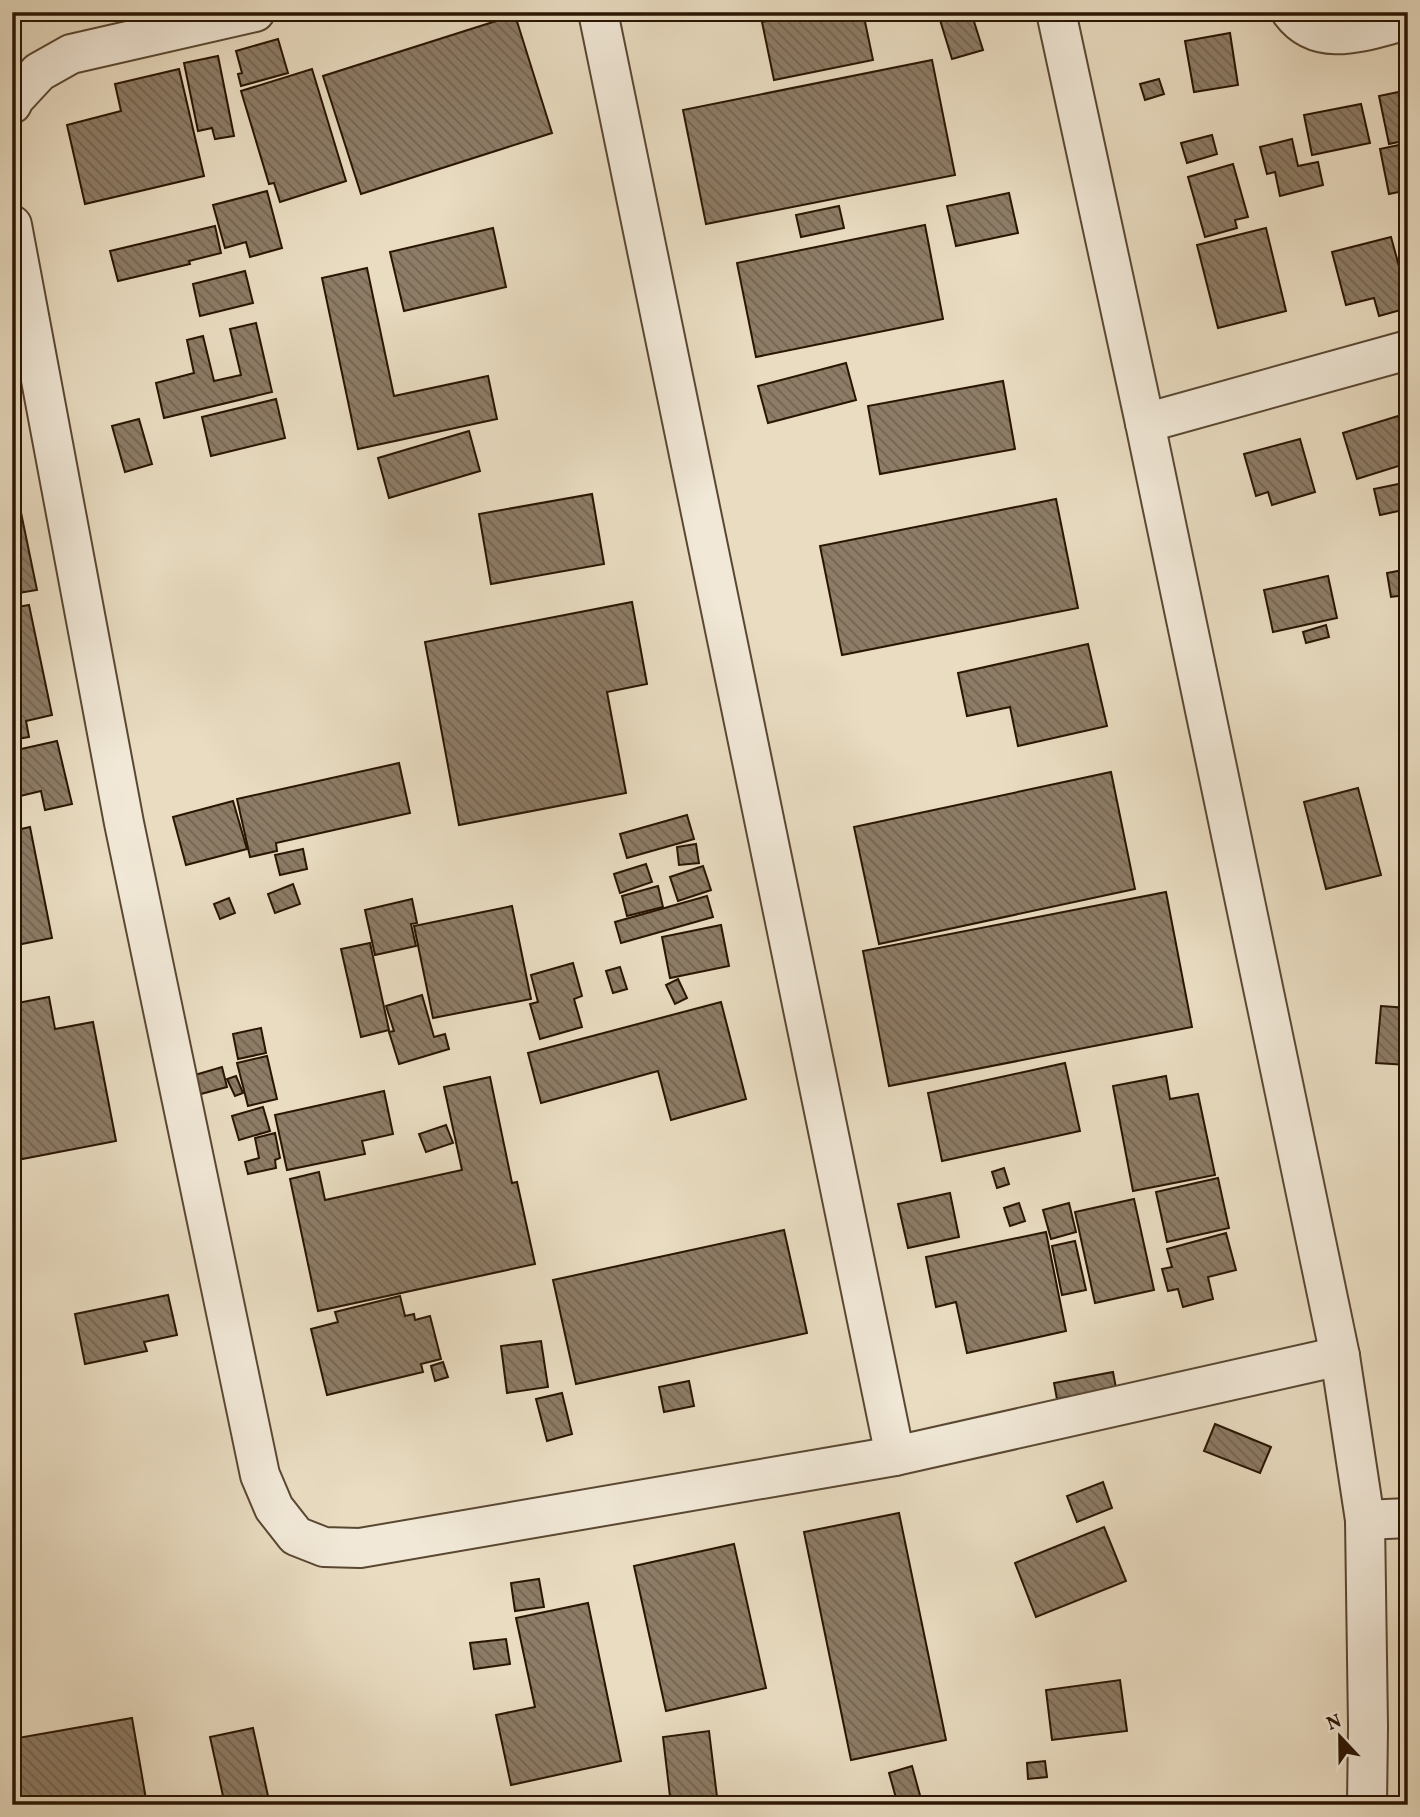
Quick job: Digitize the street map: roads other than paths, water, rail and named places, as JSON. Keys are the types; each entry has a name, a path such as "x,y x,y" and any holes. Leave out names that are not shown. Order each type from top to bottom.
{"street":[{"path":"12,104 39,72 71,54 255,12"},
{"path":"598,12 895,1455"},
{"path":"1056,12 1145,423 1340,1356 1365,1520 1367,1805"},
{"path":"1291,12 1304,27 1322,34 1343,36 1408,20"},
{"path":"12,225 124,823 260,1475 274,1508 296,1536 324,1548 360,1548 895,1455 1340,1356"},
{"path":"1145,423 1408,350"},
{"path":"1365,1520 1408,1518"}]}
